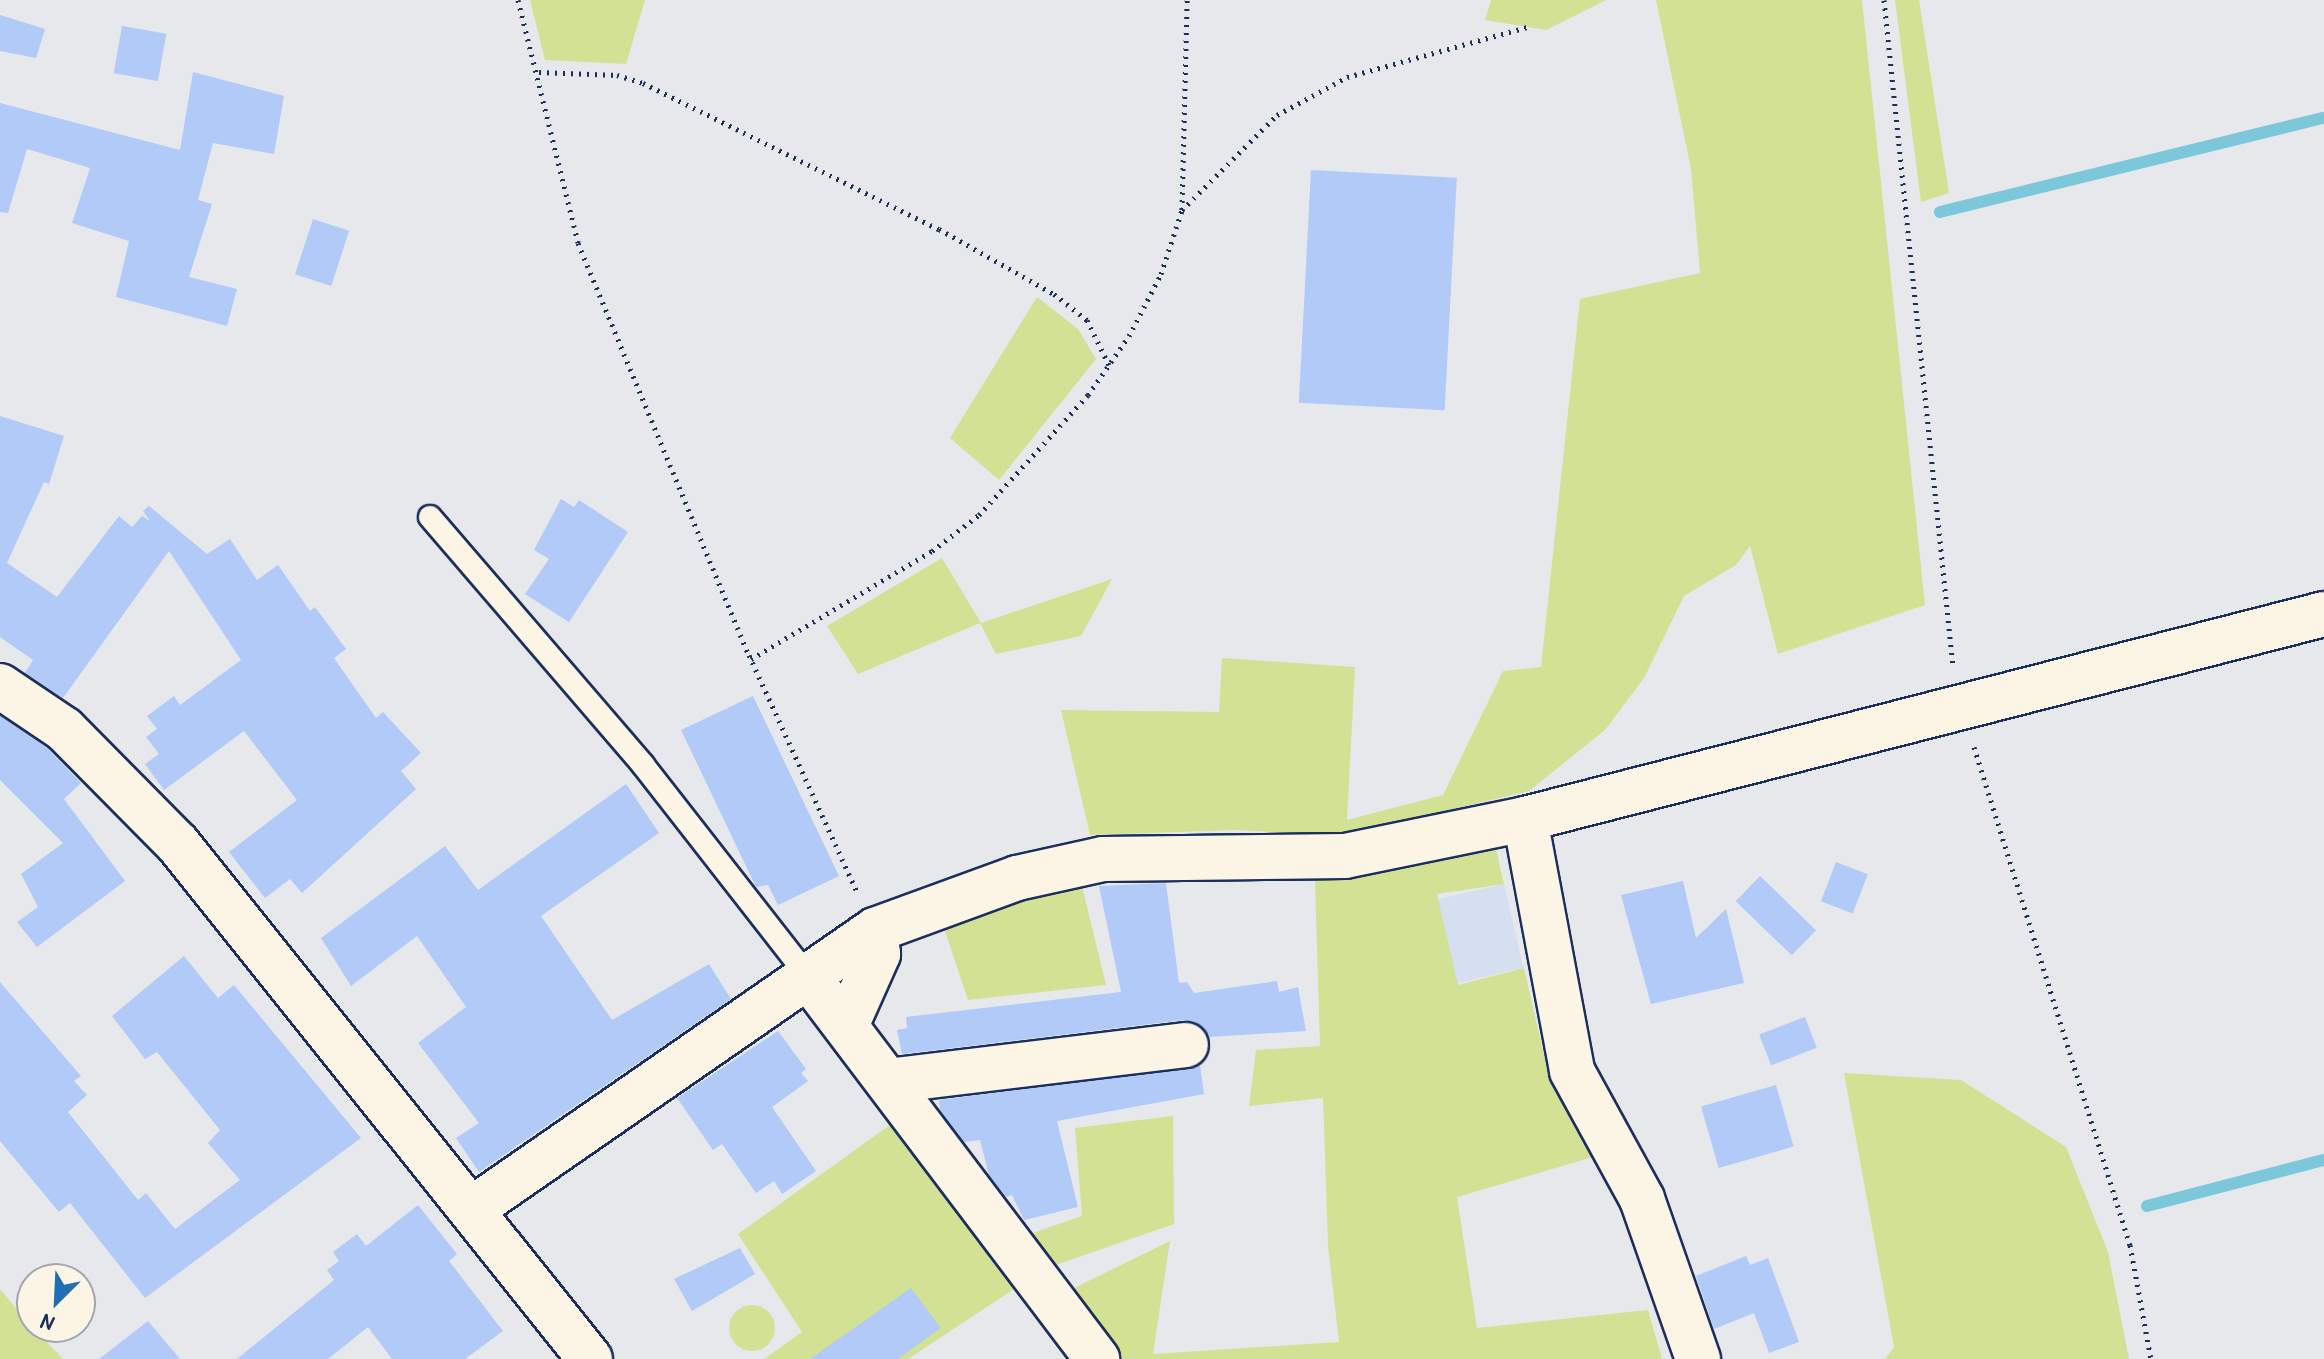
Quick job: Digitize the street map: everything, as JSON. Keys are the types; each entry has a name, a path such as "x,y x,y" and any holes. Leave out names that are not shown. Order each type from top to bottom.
{"street":[{"path":"472,1209 806,974 875,930 1017,878 1103,859 1345,856 1525,819 1963,711 2324,614"},
{"path":"0,686 64,729 168,833 590,1359"},
{"path":"1525,819 1572,1071 1642,1199 1698,1359"},
{"path":"846,1026 878,954 875,930"},
{"path":"806,974 1097,1359"},
{"path":"888,1081 1186,1045"}],"lane":[{"path":"430,517 643,765 806,974"}],"path":[{"path":"518,0 539,72 578,243 751,659 875,930"},
{"path":"751,659 932,551 979,515 1032,461 1109,365 1161,274 1182,210 1187,0"},
{"path":"1884,0 1953,666 1963,711 2130,1245 2151,1359"},
{"path":"1182,210 1277,115 1347,77 1527,27"},
{"path":"539,72 617,75 643,83 939,229 1054,294 1087,320 1109,365"}],"shaded area":[{"path":"1504,884 1523,968 1456,983 1437,900"}],"green space":[{"path":"530,0 645,0 626,64 545,60"},
{"path":"1491,0 1606,0 1546,30 1485,20"},
{"path":"1656,0 1862,0 1925,605 1778,654 1750,546 1736,565 1684,596 1644,678 1605,730 1529,791 1344,835 1234,830 1090,835 1061,710 1219,712 1222,658 1355,667 1347,820 1443,795 1503,671 1541,667 1580,299 1700,273 1691,169"},
{"path":"1895,0 1919,0 1949,193 1921,202"},
{"path":"1037,297 1078,329 1096,359 999,480 950,438"},
{"path":"942,558 981,623 1112,579 1081,636 996,654 980,623 858,674 827,626"},
{"path":"1496,849 1504,884 1437,894 1458,985 1524,968 1547,1068 1593,1157 1457,1197 1477,1328 1648,1310 1662,1359 1119,1359 1068,1291 1170,1241 1153,1354 1339,1342 1328,1246 1323,1098 1249,1106 1256,1050 1320,1046 1315,880"},
{"path":"1082,886 1106,985 968,1000 944,928 1027,897"},
{"path":"1844,1073 1961,1080 2066,1147 2108,1252 2129,1359 1885,1359 1894,1347"},
{"path":"1173,1116 1174,1224 1050,1267 1027,1235 1082,1216 1075,1128"},
{"path":"894,1122 1017,1287 908,1359 764,1359 802,1332 738,1234"},
{"path":"0,1289 16,1308 16,1343 48,1343 63,1359 0,1359"},
{"path":"752,1305 769,1311 775,1328 769,1345 752,1351 735,1345 729,1328 735,1311"}],"building":[{"path":"0,15 45,29 36,58 0,51"},
{"path":"122,26 166,34 158,81 114,73"},
{"path":"193,72 284,96 274,154 213,143 198,200 212,204 189,277 237,289 227,326 116,297 129,241 72,223 90,168 27,149 8,213 0,212 0,103 180,150"},
{"path":"1311,170 1457,178 1445,410 1299,403"},
{"path":"313,219 349,231 331,286 295,274"},
{"path":"0,416 64,436 49,484 44,482 7,563 57,597 119,516 132,527 142,516 150,521 143,511 149,506 207,554 230,539 257,580 278,565 310,611 315,607 346,649 334,658 376,718 383,712 421,753 401,771 416,789 302,893 290,879 265,898 229,852 297,800 244,731 164,790 145,764 159,754 146,737 157,729 147,716 174,696 180,705 241,660 169,551 63,698 25,673 33,660 0,637"},
{"path":"561,499 574,507 579,500 628,532 569,622 525,594 549,559 534,550"},
{"path":"753,696 839,876 778,905 768,885 756,887 681,730"},
{"path":"0,716 47,748 81,783 64,799 125,881 37,947 17,922 38,907 21,874 63,843 0,780"},
{"path":"626,784 659,833 541,916 612,1020 709,964 731,999 479,1172 456,1138 479,1123 418,1043 466,1007 417,936 351,986 321,938 445,846 478,890"},
{"path":"1836,862 1868,874 1853,913 1821,901"},
{"path":"1760,876 1816,930 1792,955 1736,901"},
{"path":"1683,881 1696,938 1726,909 1744,983 1651,1004 1621,895"},
{"path":"1166,883 1179,983 1187,982 1194,993 1277,981 1279,992 1298,987 1306,1031 1209,1037 1196,1022 1183,1020 902,1054 897,1030 907,1028 906,1017 1121,992 1099,886"},
{"path":"184,956 218,998 234,985 361,1138 145,1298 70,1203 59,1212 0,1141 0,982 81,1076 74,1081 87,1095 68,1112 138,1200 146,1193 175,1229 240,1180 208,1143 220,1130 157,1052 145,1059 112,1016"},
{"path":"1805,1017 1817,1048 1771,1065 1759,1035"},
{"path":"778,1031 806,1069 801,1073 808,1081 772,1107 816,1171 782,1194 774,1181 756,1193 722,1144 713,1150 677,1098"},
{"path":"1200,1066 1204,1094 1057,1121 1078,1207 1024,1220 1012,1195 1006,1197 989,1175 980,1140 964,1142 940,1110 939,1100"},
{"path":"1776,1085 1794,1147 1719,1168 1701,1106"},
{"path":"418,1205 457,1254 449,1261 503,1331 465,1359 392,1359 368,1327 328,1359 237,1359 334,1280 327,1270 339,1261 333,1252 357,1234 366,1246"},
{"path":"740,1248 755,1274 692,1311 674,1279"},
{"path":"1746,1256 1750,1265 1768,1258 1799,1342 1769,1353 1754,1313 1714,1329 1696,1276"},
{"path":"911,1288 941,1328 898,1359 810,1359"},
{"path":"148,1321 180,1359 99,1359"}],"waterway":[{"path":"1940,212 2324,118"},
{"path":"2147,1206 2324,1160"}]}
